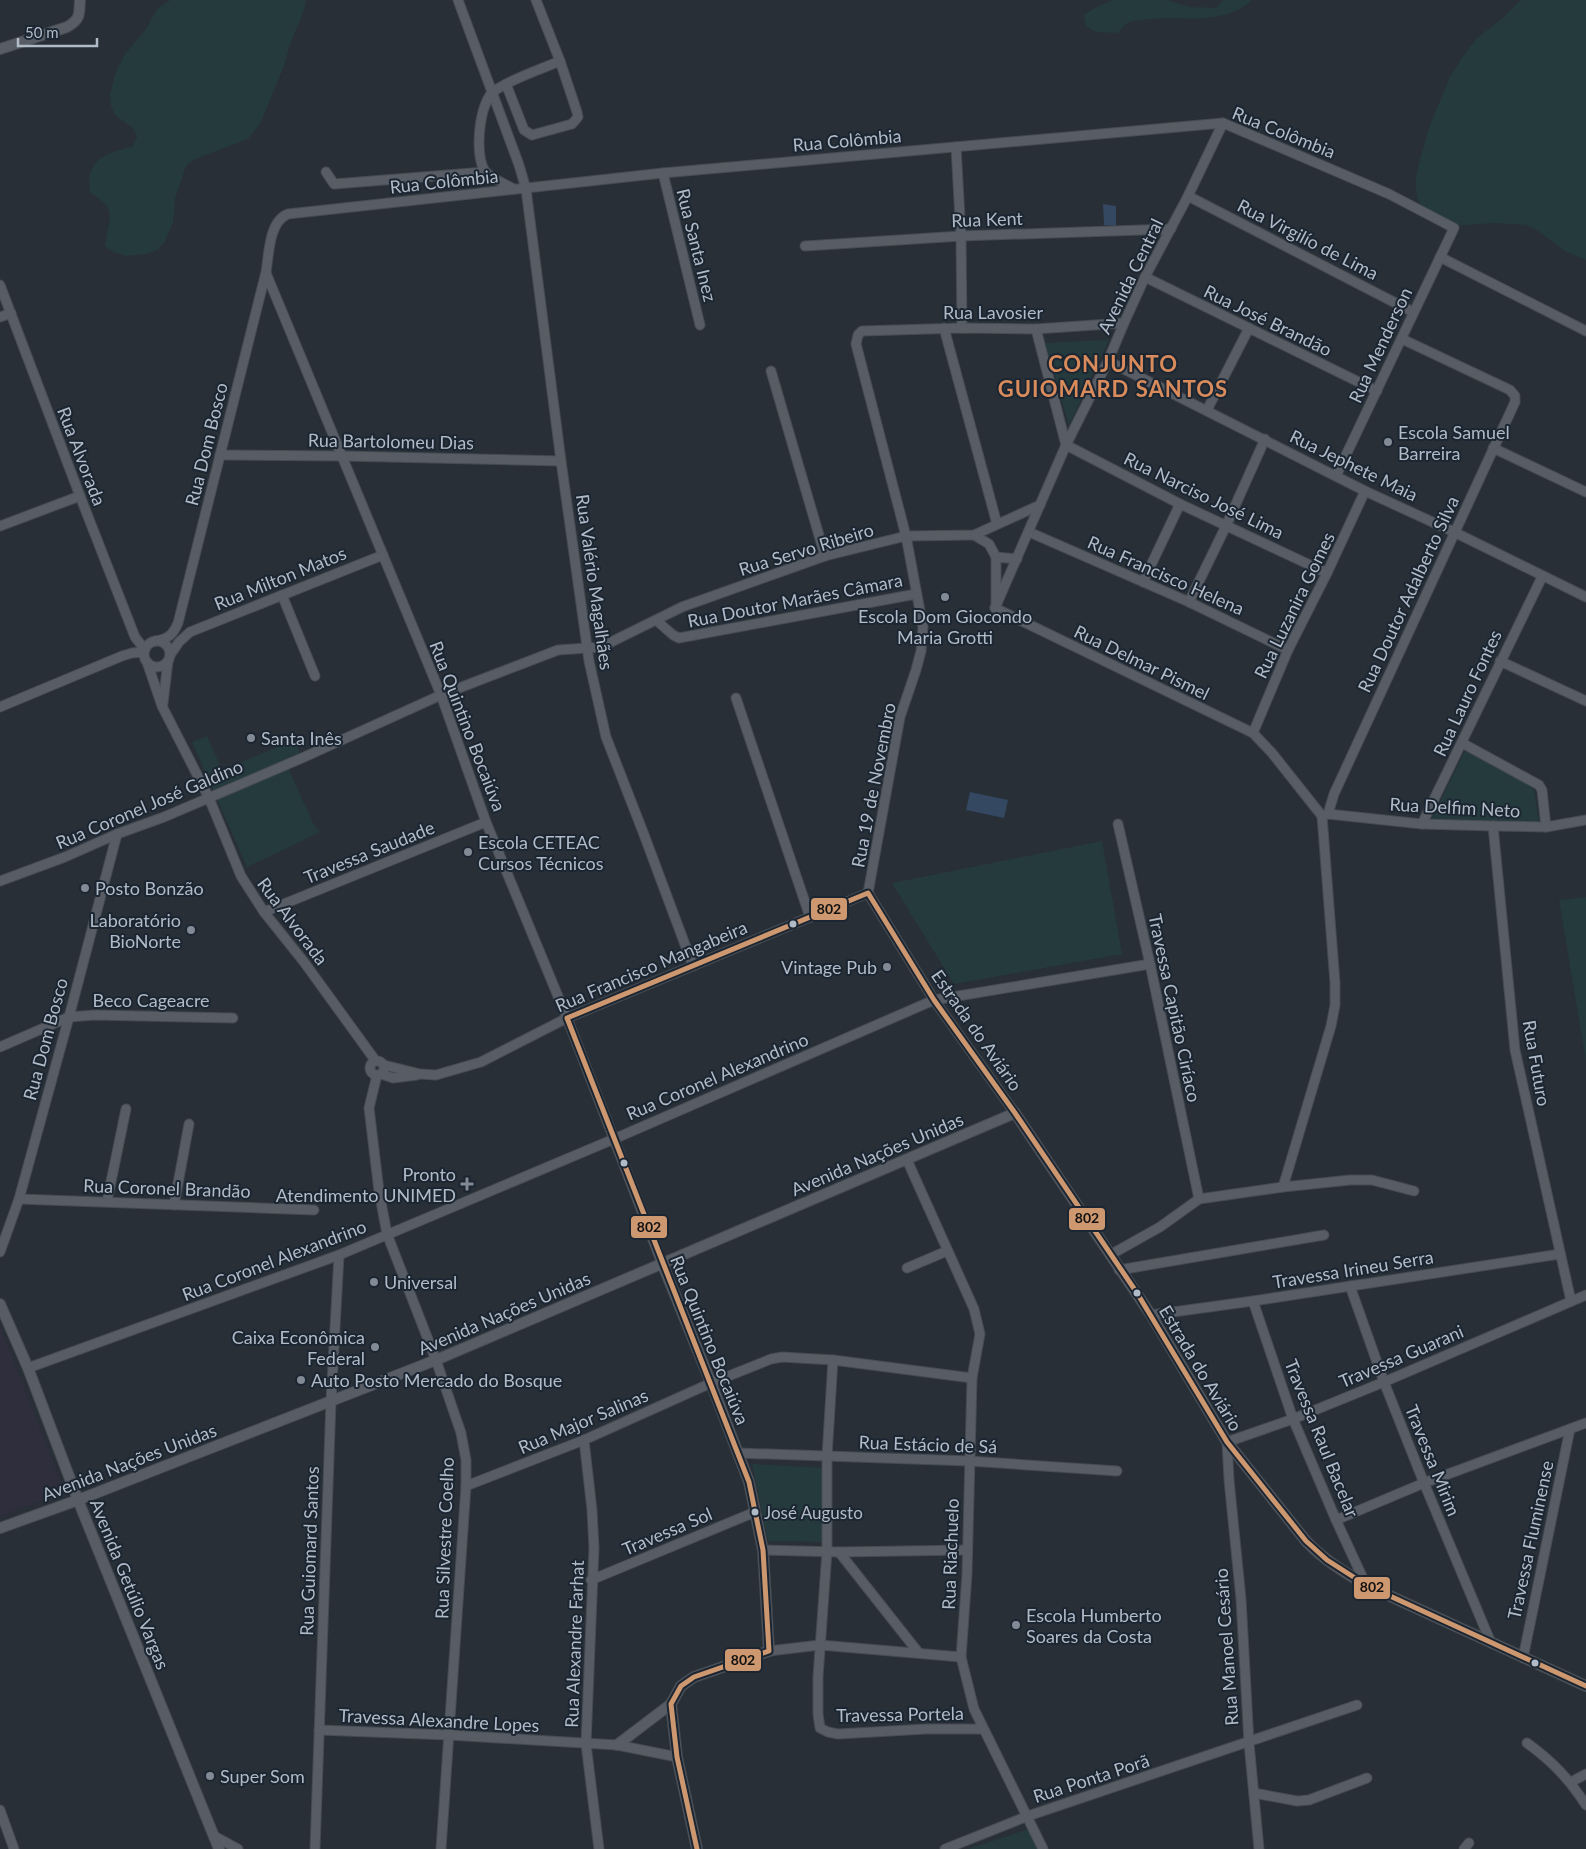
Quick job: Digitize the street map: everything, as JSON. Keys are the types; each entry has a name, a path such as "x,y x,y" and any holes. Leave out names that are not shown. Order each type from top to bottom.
{"street":[{"path":"0,50 67,27 79,18 80,0"},
{"name":"Rua Valério Magalhães","path":"458,0 519,165 526,189 589,661 606,737 644,832 693,966"},
{"path":"506,84 524,130 527,133 532,134 572,124 578,117 560,61 536,0"},
{"path":"485,172 480,161 479,148 482,112 492,92 560,61"},
{"name":"Rua Colômbia","path":"266,272 274,226 279,218 288,214 663,173 1223,123 1389,194 1454,228"},
{"name":"Avenida Central","path":"996,608 1066,445 1108,361 1145,277 1188,196 1223,123"},
{"path":"956,147 961,236 962,328"},
{"path":"326,172 334,184 485,172 514,189"},
{"name":"Rua Santa Inez","path":"663,173 700,325"},
{"name":"Rua Virgilío de Lima","path":"1188,196 1413,312"},
{"name":"Rua Menderson","path":"1336,476 1454,228"},
{"name":"Rua Kent","path":"805,246 961,236 1171,229"},
{"path":"1440,257 1586,331"},
{"name":"Rua Dom Bosco","path":"183,628 220,456 266,272"},
{"name":"Rua Quintino Bocaiúva","path":"266,272 441,695 486,822 567,1018 749,1482 763,1550 769,1651"},
{"name":"Rua José Brandão","path":"1145,277 1377,391"},
{"name":"Rua Alvorada","path":"0,285 135,637 148,650 155,667 164,665 169,658 166,645 148,650"},
{"path":"0,317 11,313"},
{"name":"Rua Lavosier","path":"862,332 944,328 1036,330 1124,323"},
{"path":"944,328 997,524"},
{"path":"1207,410 1248,328"},
{"path":"1036,330 1066,445"},
{"name":"Rua 19 de Novembro","path":"862,332 858,335 856,344 906,536 923,628 921,651 900,717 868,893"},
{"name":"Rua Doutor Adalberto Silva","path":"1325,815 1454,532 1515,404 1515,396 1510,390 1402,339"},
{"name":"Rua Jephete Maia","path":"1108,361 1365,491 1454,532 1586,598"},
{"path":"771,371 825,556"},
{"path":"1189,602 1265,439"},
{"name":"Rua Narciso José Lima","path":"1066,445 1180,504 1327,573"},
{"path":"1493,448 1586,492"},
{"name":"Rua Bartolomeu Dias","path":"220,456 343,456 561,461"},
{"name":"Rua Luzanira Gomes","path":"1252,733 1288,650 1327,573 1365,491"},
{"path":"0,526 80,496"},
{"path":"1143,582 1180,504"},
{"name":"Rua Servo Ribeiro","path":"588,648 601,648 682,607 825,556 906,536 974,535 1040,506"},
{"name":"Rua Francisco Helena","path":"1029,532 1189,602 1288,650"},
{"path":"974,535 989,544 996,557 996,608"},
{"name":"Rua Milton Matos","path":"169,658 179,642 183,628 282,595 383,555"},
{"path":"996,557 1017,560"},
{"name":"Rua Lauro Fontes","path":"1422,824 1542,577"},
{"name":"Rua Doutor Marães Câmara","path":"656,620 673,635 680,638 916,594"},
{"path":"282,595 315,676"},
{"name":"Rua Delmar Pismel","path":"996,608 1252,733 1272,753 1325,815"},
{"path":"0,707 122,656 148,650 183,628"},
{"name":"Rua Coronel José Galdino","path":"0,881 66,857 117,834 209,798 441,695 558,650 588,648"},
{"name":"Rua Alvorada","path":"148,650 162,706 209,798 241,876 264,912 304,962 360,1040 375,1065"},
{"path":"162,706 169,658"},
{"path":"1500,661 1586,701"},
{"path":"736,698 810,917"},
{"path":"1462,743 1539,785 1542,790 1546,827"},
{"path":"1283,1187 1331,1026 1335,1005 1325,815"},
{"name":"Rua Delfim Neto","path":"1325,815 1422,824 1493,826 1546,827 1586,820"},
{"name":"Travessa Saudade","path":"264,912 486,822"},
{"name":"Travessa Capitão Ciríaco","path":"1118,824 1150,964 1199,1199"},
{"name":"Rua Futuro","path":"1493,826 1515,1050 1571,1301"},
{"name":"Rua Dom Bosco","path":"0,1252 19,1198 117,834"},
{"name":"Rua Francisco Mangabeira","path":"375,1065 420,1074 436,1075 481,1062 567,1018 868,893"},
{"name":"Estrada do Aviário","path":"868,893 934,1000 1015,1113 1151,1315 1227,1442 1306,1541 1335,1566 1366,1584 1586,1686"},
{"name":"Rua Coronel Alexandrino","path":"28,1368 338,1255 614,1139 934,1000 1150,964"},
{"path":"0,1047 69,1017"},
{"name":"Beco Cageacre","path":"69,1017 233,1018"},
{"name":"Rua Silvestre Coelho","path":"372,1093 379,1075 384,1071 375,1065 369,1108 379,1191 387,1234 436,1360 461,1433 466,1460 466,1486 442,1849"},
{"name":"Rua Francisco Mangabeira","path":"379,1075 394,1078 420,1074"},
{"path":"106,1201 126,1108"},
{"name":"Avenida Nações Unidas","path":"0,1528 78,1500 436,1360 1015,1113"},
{"path":"174,1205 189,1124"},
{"name":"Rua Riachuelo","path":"907,1160 974,1309 980,1334 972,1378 967,1550 961,1657 974,1709 1043,1849"},
{"path":"1110,1255 1160,1228 1199,1199 1350,1180 1372,1180 1414,1191"},
{"name":"Rua Coronel Brandão","path":"19,1198 314,1210"},
{"path":"1119,1270 1324,1235"},
{"path":"907,1268 947,1251"},
{"name":"Travessa Irineu Serra","path":"1151,1315 1253,1302 1560,1254"},
{"name":"Rua Guiomard Santos","path":"314,1849 338,1255"},
{"name":"Travessa Mirim","path":"1350,1286 1384,1382 1491,1643"},
{"name":"Travessa Guarani","path":"1227,1442 1293,1419 1384,1382 1586,1295"},
{"name":"Travessa Raul Bacelar","path":"1253,1302 1293,1419 1336,1520 1366,1584"},
{"name":"Avenida Getúlio Vargas","path":"0,1304 28,1368 78,1500 219,1849"},
{"name":"Rua Major Salinas","path":"466,1486 584,1440 711,1383 771,1359 782,1357 833,1360 972,1378"},
{"path":"820,1645 828,1551 827,1456 833,1360"},
{"path":"1336,1520 1424,1483 1586,1423"},
{"name":"Travessa Fluminense","path":"1523,1658 1570,1429"},
{"name":"Rua Alexandre Farhat","path":"584,1440 592,1510 594,1548 591,1580 586,1744 599,1849"},
{"name":"Rua Manoel Cesário","path":"1227,1442 1241,1599 1249,1743 1259,1849"},
{"name":"Rua Estácio de Sá","path":"738,1453 969,1461 1117,1471"},
{"name":"Travessa Sol","path":"591,1580 755,1512"},
{"path":"763,1550 839,1552 967,1550"},
{"path":"839,1552 918,1652"},
{"path":"617,1745 671,1704 681,1686 694,1677 769,1651 820,1645 961,1657"},
{"name":"Travessa Portela","path":"820,1645 818,1677 820,1728 838,1734 926,1729 983,1729"},
{"path":"671,1704 677,1757 697,1849"},
{"name":"Rua Ponta Porã","path":"945,1849 1028,1816 1357,1705"},
{"name":"Travessa Alexandre Lopes","path":"319,1730 449,1735 617,1745 677,1757"},
{"path":"1527,1743 1550,1760 1571,1782 1586,1805"},
{"path":"1571,1782 1586,1774"},
{"path":"1254,1793 1297,1801 1309,1800 1367,1778"},
{"path":"0,1810 14,1849"},
{"path":"214,1836 238,1849"}],"shaded area":[{"path":"0,1326 65,1492 0,1516"}],"green space":[{"path":"170,0 306,0 284,66 261,122 248,139 195,159 186,166 175,199 173,223 164,243 157,250 147,254 126,256 113,252 105,246 109,225 109,209 105,203 90,192 89,181 94,165 99,160 113,152 132,147 137,137 133,128 115,115 111,106 110,95 115,74 125,54 146,29 157,9"},
{"path":"1113,0 1166,0 1190,7 1216,8 1223,0 1252,0 1229,14 1203,18 1162,18 1134,21 1126,24 1118,33 1096,32 1086,26 1084,15"},
{"path":"1521,0 1586,0 1586,260 1565,251 1537,230 1526,225 1495,223 1452,226 1424,209 1418,200 1416,176 1421,156 1431,122 1450,77 1477,38 1504,17"},
{"path":"1109,340 1069,425 1045,343"},
{"path":"207,736 222,770 295,740 302,758 288,768 313,823 320,832 247,867 192,742"},
{"path":"1465,751 1524,781 1534,790 1539,822 1431,820"},
{"path":"1102,841 1122,954 954,984 892,883"},
{"path":"1586,897 1586,1061 1559,900"},
{"path":"752,1464 825,1468 823,1542 768,1541"},
{"path":"1026,1830 1030,1832 1041,1849 968,1849"}],"water":[{"path":"1103,204 1116,206 1116,226 1104,225"},
{"path":"970,792 1008,800 1004,818 966,810"}],"transit line":[{"name":"802","path":"697,1849 677,1757 671,1704 681,1686 694,1677 769,1651 763,1550 749,1482 567,1018 868,893 934,1000 1015,1113 1137,1293 1227,1442 1306,1541 1327,1560 1366,1585 1586,1686"}],"place":[{"name":"Escola Samuel Barreira","path":"1388,442"},
{"name":"Escola Dom Giocondo Maria Grotti","path":"945,597"},
{"name":"Santa Inês","path":"251,738"},
{"name":"Escola CETEAC Cursos Técnicos","path":"468,852"},
{"name":"Posto Bonzão","path":"85,888"},
{"name":"Laboratório BioNorte","path":"191,930"},
{"name":"Vintage Pub","path":"887,967"},
{"name":"Pronto Atendimento UNIMED","path":"467,1184"},
{"name":"Universal","path":"374,1282"},
{"name":"Caixa Econômica Federal","path":"375,1347"},
{"name":"Auto Posto Mercado do Bosque","path":"301,1380"},
{"name":"José Augusto","path":"755,1512"},
{"name":"Escola Humberto Soares da Costa","path":"1016,1625"},
{"name":"Super Som","path":"210,1776"}],"district":[{"name":"CONJUNTO GUIOMARD SANTOS","path":"1113,376"}]}
